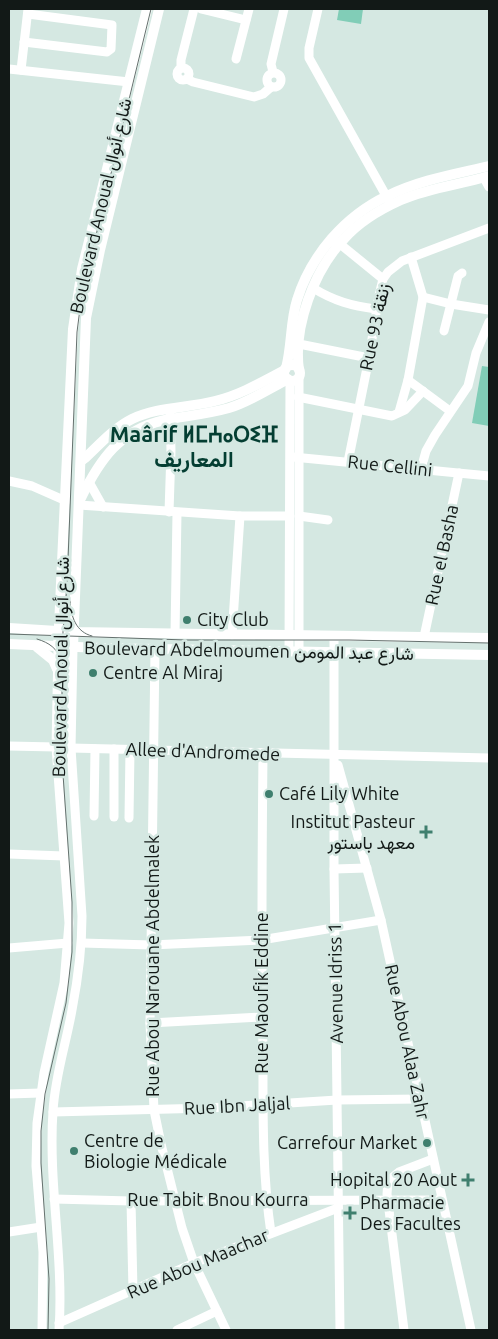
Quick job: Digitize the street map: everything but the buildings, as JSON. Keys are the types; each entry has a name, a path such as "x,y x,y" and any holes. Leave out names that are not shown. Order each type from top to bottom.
{"main road":[{"name":"Boulevard Anoual شارع أنوال","path":"58,647 72,347 79,287 146,9"},
{"name":"Boulevard Anoual شارع أنوال","path":"73,648 86,318 100,250 159,9"},
{"path":"80,461 110,434 138,416 234,406 291,374 305,310 313,288 336,240 349,221 435,178 489,166"},
{"path":"388,200 420,192 487,180"},
{"path":"291,374 295,309 299,295 316,259 336,240"},
{"path":"79,503 89,482 110,451 126,436 170,414"},
{"path":"76,597 79,621 90,633"},
{"name":"Boulevard Abdelmoumen شارع عبد المومن","path":"9,628 90,633 489,638"},
{"name":"Boulevard Abdelmoumen شارع عبد المومن","path":"9,644 37,647 155,650 489,655"},
{"path":"37,647 53,660 57,669"}],"street":[{"path":"194,9 181,60 181,68 177,73 178,77 181,80 187,79 192,82 254,97 260,96 271,87 267,83 266,78 273,72 271,64 284,9"},
{"path":"201,9 246,20"},
{"path":"236,59 249,9"},
{"path":"318,9 308,58 388,200"},
{"path":"21,70 24,42 28,11 112,25 111,49 107,52 24,42"},
{"path":"9,69 129,82"},
{"name":"Rue 93 زنقة","path":"348,462 383,279 394,266 489,228"},
{"path":"336,240 383,279"},
{"path":"399,412 408,380 423,297 411,258"},
{"path":"444,331 458,276 462,273"},
{"path":"313,288 333,300 376,309"},
{"path":"423,297 489,310"},
{"path":"420,469 426,451 450,411 468,386 476,353 489,322"},
{"path":"299,344 369,358"},
{"path":"291,374 298,397 294,516 294,652"},
{"path":"291,374 295,457"},
{"path":"408,380 450,411"},
{"path":"298,397 392,416 405,410 423,391"},
{"path":"170,414 175,633"},
{"name":"Rue Cellini","path":"295,457 489,476"},
{"name":"Rue el Basha","path":"424,637 459,473"},
{"path":"9,480 32,486 66,501"},
{"path":"89,482 103,507"},
{"path":"79,503 103,507 173,512 240,516 294,516 328,520"},
{"path":"232,635 240,516"},
{"name":"Avenue Idriss 1","path":"334,636 334,869 340,1330"},
{"name":"Boulevard Anoual شارع أنوال","path":"41,1330 43,1252 36,1166 40,1094 61,999 68,943 68,910 56,747 58,647"},
{"name":"Boulevard Anoual شارع أنوال","path":"59,1327 59,1262 52,1154 53,1112 60,1060 72,1012 82,943 82,916 71,748 73,648"},
{"name":"Rue Abou Narouane Abdelmalek","path":"155,650 150,1023 154,1110 174,1201 194,1264 226,1330"},
{"path":"9,746 56,747"},
{"name":"Allee d'Andromede","path":"71,748 489,758"},
{"path":"94,816 95,749"},
{"path":"114,749 114,817"},
{"path":"129,818 130,750"},
{"name":"Rue Maoufik Eddine","path":"263,753 261,940 263,1104 266,1200 271,1233"},
{"name":"Rue Abou Alaa Zahr","path":"335,755 381,920 471,1330"},
{"path":"9,854 64,856"},
{"path":"334,869 367,868"},
{"path":"82,943 151,945 261,940 381,920"},
{"path":"9,948 68,943"},
{"path":"150,1023 262,1016"},
{"path":"9,1094 40,1094"},
{"name":"Rue Ibn Jaljal","path":"53,1112 154,1110 337,1100 420,1099"},
{"path":"404,1330 388,1200 388,1181 408,1168 433,1159"},
{"name":"Rue Tabit Bnou Kourra","path":"54,1199 131,1201 266,1200 338,1204 388,1200 442,1200"},
{"path":"131,1201 133,1291"},
{"name":"Rue Abou Maachar","path":"59,1327 194,1264 338,1204"},
{"path":"9,1232 41,1227"},
{"path":"177,1330 217,1311"}],"green space":[{"path":"339,9 363,9 361,24 337,20"},
{"path":"482,366 489,367 489,426 472,423"}],"tram line":[{"path":"48,1330 49,1279 41,1163 41,1131 45,1094 66,1003 72,952 72,902 62,760 62,676 77,332 82,293 151,9"},
{"path":"70,601 75,623 82,631 92,636"},
{"path":"9,634 186,640 349,640 489,643"},
{"path":"37,639 52,646 62,660"}],"place":[{"name":"City Club","path":"187,620"},
{"name":"Centre Al Miraj","path":"93,673"},
{"name":"Café Lily White","path":"269,794"},
{"name":"Institut Pasteur معهد باستور","path":"426,832"},
{"name":"Carrefour Market","path":"427,1143"},
{"name":"Centre de Biologie Médicale","path":"74,1151"},
{"name":"Hopital 20 Aout","path":"468,1180"},
{"name":"Pharmacie Des Facultes","path":"350,1213"}],"district":[{"name":"Maârif ⵍⵎⵄⴰⵔⵉⴼ المعاريف","path":"194,446"}]}
